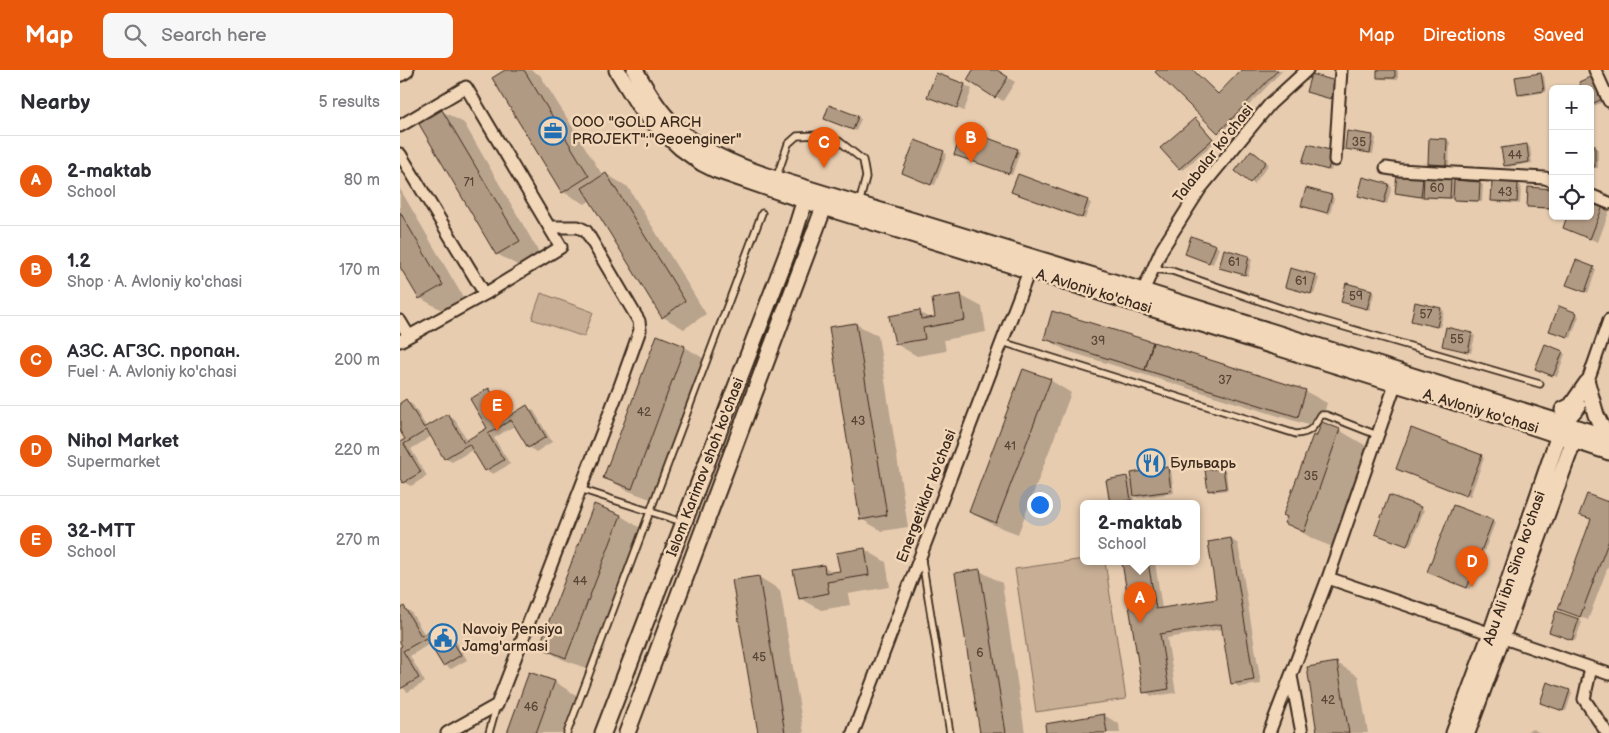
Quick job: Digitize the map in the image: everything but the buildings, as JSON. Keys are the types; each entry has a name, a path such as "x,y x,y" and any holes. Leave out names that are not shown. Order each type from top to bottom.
{"main road":[{"path":"400,73 405,70"},
{"name":"A. Avloniy ko'chasi","path":"617,70 638,104 651,120 681,148 716,170 826,201 1029,271 1395,385 1539,422"},
{"name":"A. Avloniy ko'chasi","path":"635,70 666,117 681,132 717,157 776,179 807,195"},
{"name":"Islom Karimov shoh ko'chasi","path":"603,733 792,241 807,195"},
{"name":"A. Avloniy ko'chasi","path":"826,201 859,204 1143,291 1607,444"},
{"name":"Islom Karimov shoh ko'chasi","path":"627,733 826,201"},
{"path":"1587,383 1607,444 1558,464 1546,443 1539,422 1571,406 1587,383"},
{"name":"Abu Ali ibn Sino ko'chasi","path":"1467,733 1497,635 1578,406"},
{"name":"Abu Ali ibn Sino ko'chasi","path":"1454,733 1497,635"}],"street":[{"name":"Talabalar ko'chasi","path":"1143,291 1162,249 1200,189 1270,104 1307,70"},
{"path":"1335,160 1341,70"},
{"path":"1595,70 1609,101"},
{"path":"400,126 466,87 561,247 484,294 404,338 400,321"},
{"path":"400,154 484,294"},
{"path":"1386,168 1549,180"},
{"path":"1594,196 1609,203"},
{"path":"447,733 497,706 640,330 639,320 586,231 578,227 549,227"},
{"name":"Energetiklar ko'chasi","path":"853,732 1029,271"},
{"name":"Abu Ali ibn Sino ko'chasi","path":"1578,406 1609,320"},
{"path":"1269,733 1328,578 1395,385"},
{"path":"1328,578 1609,674"},
{"path":"1591,668 1584,698 1607,733"},
{"path":"1291,676 1302,733"}],"lane":[{"path":"776,179 788,144 798,136 819,135 839,141 862,160 866,177 859,204"},
{"path":"567,733 762,213"},
{"path":"1152,269 1172,271 1283,309 1540,384"},
{"path":"1001,342 1296,434 1305,434 1315,426 1321,415 1326,414 1377,434"},
{"path":"580,489 684,523"},
{"path":"921,553 950,733"},
{"path":"489,733 497,706"}],"shaded area":[{"path":"541,293 593,312 584,337 532,319"},
{"path":"1080,560 1080,565 1105,565 1126,699 1036,712 1015,569"}],"place":[{"name":"ООО \"GOLD ARCH PROJEKT\";\"Geoenginer\"","path":"553,131"},
{"name":"1.2","path":"971,163"},
{"name":"АЗС. АГЗС. пропан.","path":"824,168"},
{"name":"32-MTT","path":"497,431"},
{"name":"Бульварь","path":"1151,463"},
{"name":"Nihol Market","path":"1472,587"},
{"name":"2-maktab","path":"1140,623"},
{"name":"Navoiy Pensiya Jamg'armasi","path":"443,638"}]}
